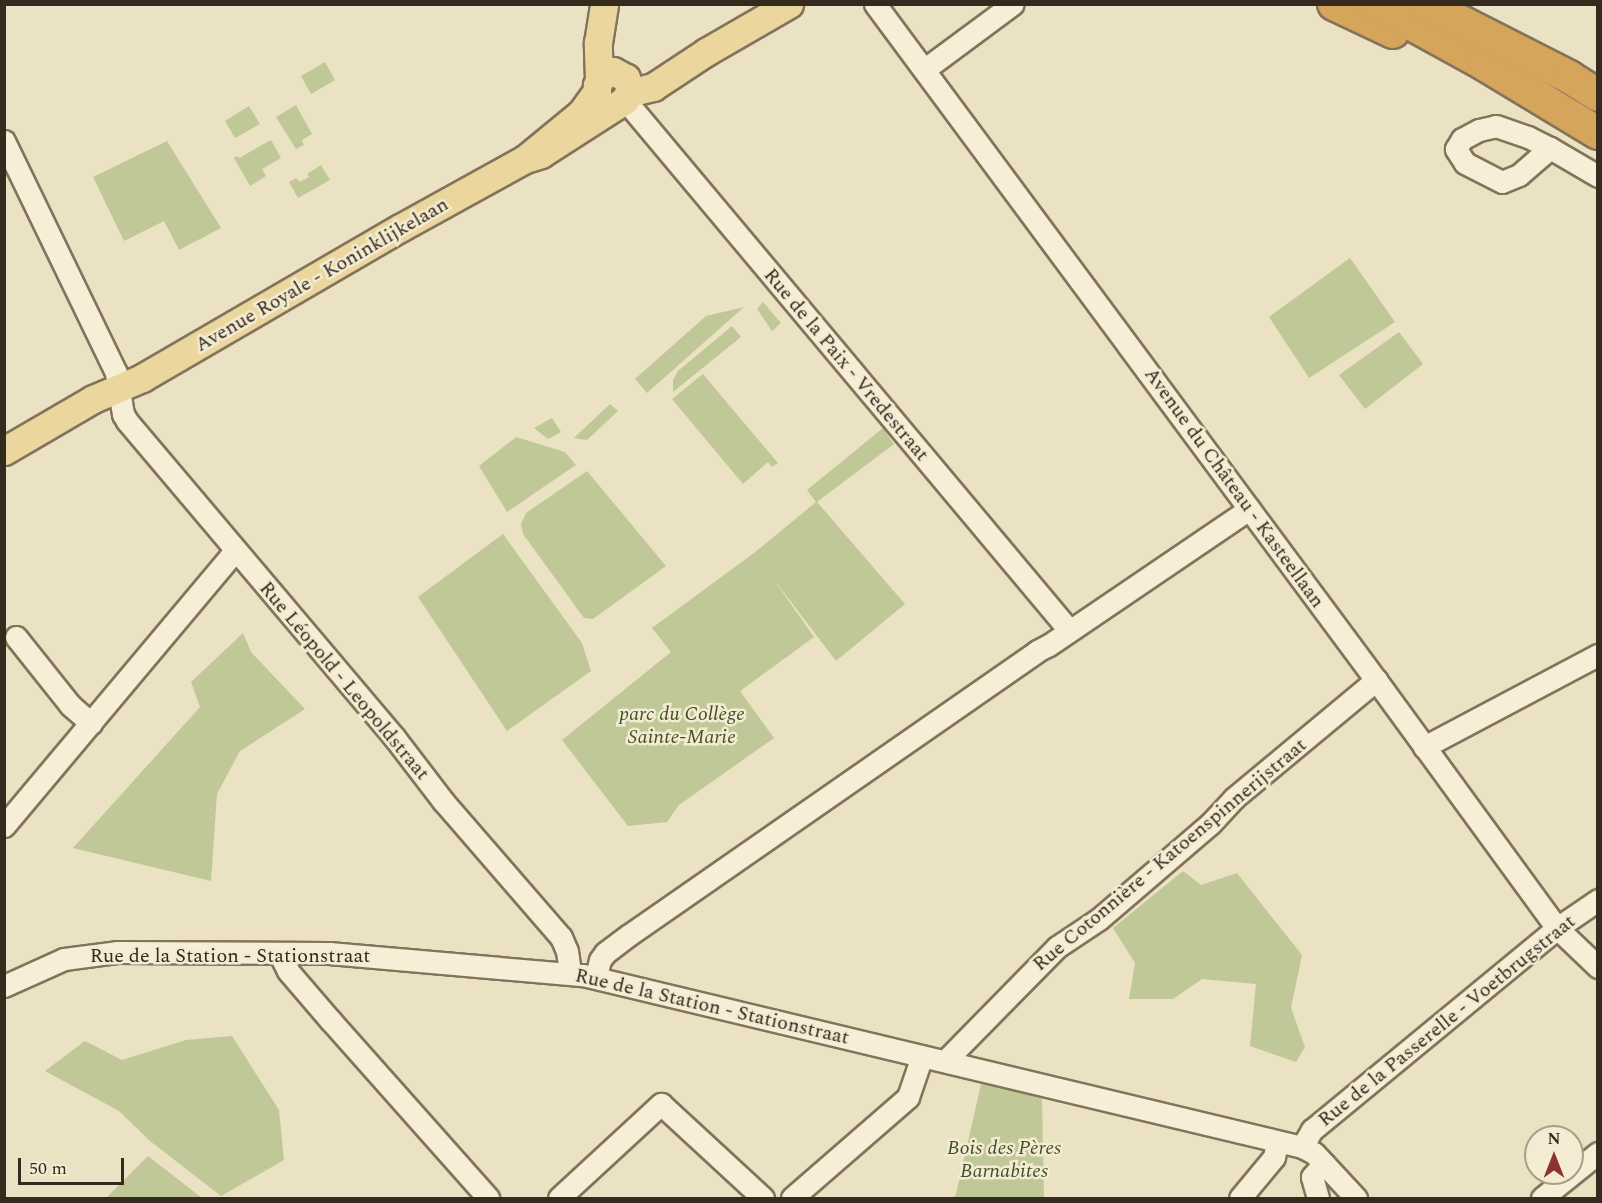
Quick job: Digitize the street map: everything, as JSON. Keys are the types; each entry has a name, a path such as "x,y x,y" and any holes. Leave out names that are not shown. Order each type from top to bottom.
{"highway":[{"path":"1334,4 1452,59 1484,64"},
{"path":"1375,4 1484,64 1598,133"},
{"path":"1426,4 1569,77"},
{"path":"1458,4 1598,95"}],"main road":[{"path":"604,4 598,43 613,93"},
{"name":"Avenue Royale - Koninklijkelaan","path":"4,451 93,399 142,378 374,243 525,159 541,154 613,93 653,87 705,52 789,4"}],"street":[{"name":"Avenue du Château - Kasteellaan","path":"875,4 1557,928 1598,967"},
{"path":"925,69 1013,4"},
{"name":"Rue de la Paix - Vredestraat","path":"613,93 637,117 1069,630"},
{"name":"Rue Léopold - Leopoldstraat","path":"4,141 90,314 116,373 123,414 127,421 394,737 443,801 561,937 567,951 570,973"},
{"path":"1550,148 1598,176"},
{"path":"596,977 600,960 605,953 629,935 1069,630 1249,509"},
{"path":"4,826 235,550"},
{"path":"16,637 70,705 91,723"},
{"path":"1424,747 1598,655"},
{"name":"Rue Cotonnière - Katoenspinnerijstraat","path":"945,1061 1057,947 1099,919 1210,824 1234,798 1376,680"},
{"name":"Rue de la Passerelle - Voetbrugstraat","path":"1302,1147 1312,1130 1557,928 1598,900"},
{"path":"279,953 288,971 330,1021 488,1198"},
{"name":"Rue de la Station - Stationstraat","path":"4,986 58,961 88,954 279,953 369,956 596,977 1277,1143 1302,1147 1314,1153 1356,1198"},
{"path":"792,1198 909,1097 922,1056"},
{"path":"559,1198 661,1104 763,1198"},
{"path":"1240,1198 1274,1157 1277,1143"},
{"path":"1542,1198 1598,1153"},
{"path":"1318,1198 1312,1177 1324,1163"}],"green space":[{"path":"325,62 335,80 311,94 301,76"},
{"path":"296,105 312,134 302,140 304,145 296,149 276,117"},
{"path":"249,106 260,124 235,138 225,121"},
{"path":"271,140 281,158 262,169 266,176 250,186 234,158 237,156 239,158"},
{"path":"167,141 221,228 179,250 164,221 124,241 93,177"},
{"path":"321,165 330,180 298,198 289,182 296,178 300,182 309,177 307,174"},
{"path":"1350,258 1395,322 1309,378 1269,317"},
{"path":"763,302 781,323 772,331 757,309"},
{"path":"744,307 647,393 635,379 706,316"},
{"path":"732,326 741,337 673,392 673,380 678,371"},
{"path":"1399,332 1423,364 1365,409 1339,375"},
{"path":"703,374 778,463 772,467 768,462 743,484 672,399"},
{"path":"610,404 618,411 587,440 574,438"},
{"path":"552,418 561,432 548,439 534,428"},
{"name":"parc du Collège Sainte-Marie","path":"883,428 894,444 817,502 905,604 836,661 772,577 814,637 740,691 774,738 679,805 667,822 628,826 562,740 671,652 652,628 754,553 816,502 807,490"},
{"path":"516,437 565,452 576,465 507,512 479,466"},
{"path":"587,471 666,566 593,619 584,618 523,534 521,524 526,513"},
{"path":"503,534 582,643 591,671 507,731 418,597"},
{"path":"243,633 251,652 305,709 240,751 217,794 211,881 73,848 200,707 191,682"},
{"path":"1183,871 1201,885 1237,873 1302,955 1291,1008 1305,1047 1296,1062 1250,1046 1256,984 1202,979 1173,999 1129,999 1135,963 1113,928"},
{"path":"232,1036 279,1110 284,1160 221,1196 150,1141 119,1111 45,1071 85,1041 122,1060 186,1040"},
{"name":"Bois des Pères Barnabites","path":"982,1080 1042,1099 1044,1198 953,1198 956,1194"},
{"path":"148,1156 202,1198 106,1198"}]}
